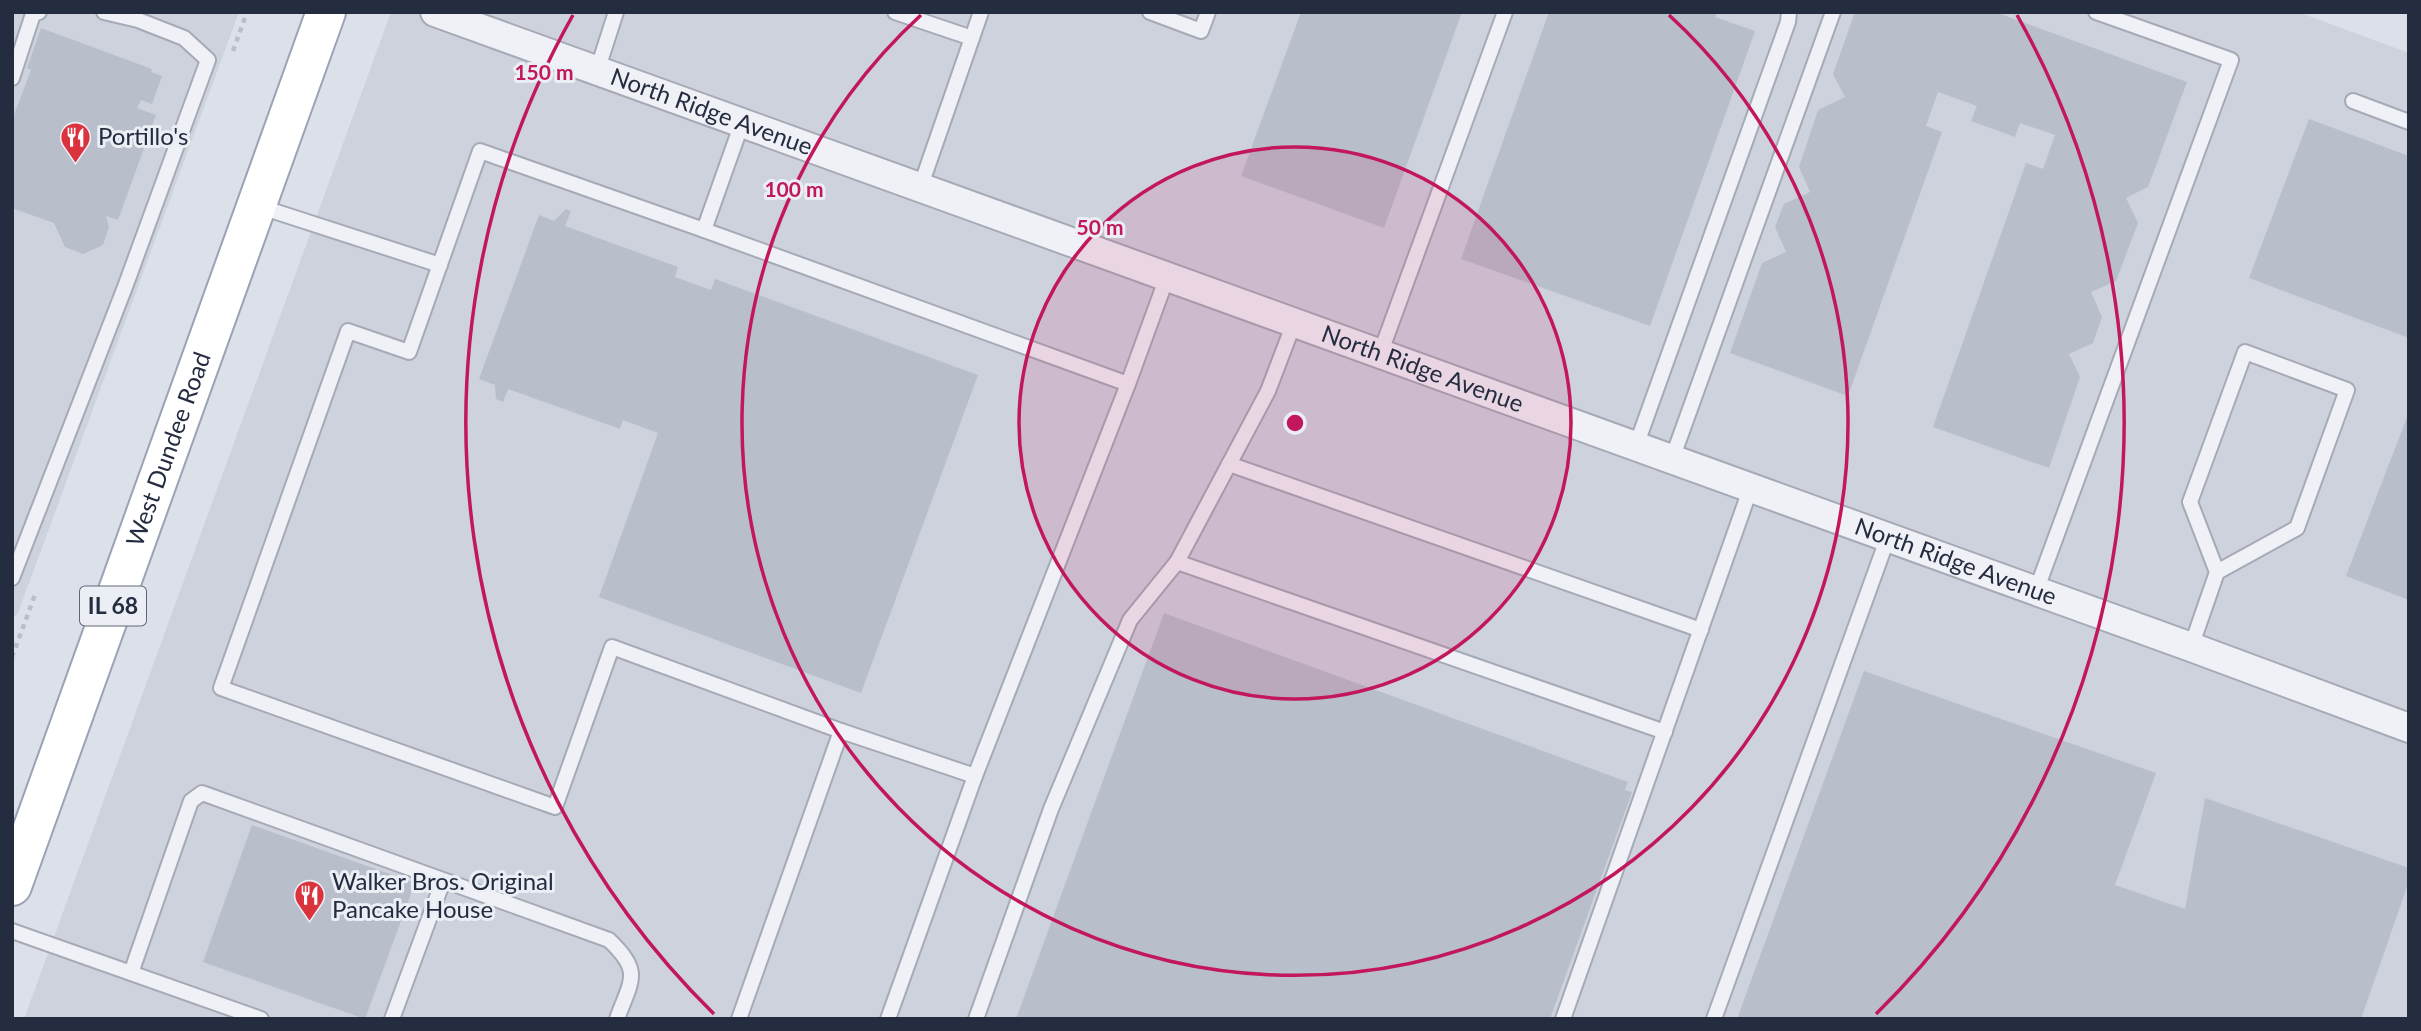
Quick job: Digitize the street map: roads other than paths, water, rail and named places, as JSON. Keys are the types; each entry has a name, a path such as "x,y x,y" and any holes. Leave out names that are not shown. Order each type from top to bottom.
{"main road":[{"name":"West Dundee Road","path":"12,886 326,12"}],"street":[{"name":"North Ridge Avenue","path":"435,12 2409,728"}],"lane":[{"path":"12,78 33,13 39,12"},
{"path":"12,578 125,287 208,60 184,38 138,20 104,12"},
{"path":"597,71 616,12"},
{"path":"895,12 972,38"},
{"path":"920,188 981,12"},
{"path":"1150,12 1202,31 1208,12"},
{"path":"1380,354 1505,12"},
{"path":"1636,446 1788,22 1789,12"},
{"path":"1672,459 1833,12"},
{"path":"2036,591 2231,60 2096,12"},
{"path":"2353,101 2409,122"},
{"path":"704,230 742,123"},
{"path":"975,776 841,731 612,648 555,807 221,688 348,331 408,352 480,151 1128,384"},
{"path":"257,206 440,265"},
{"path":"888,1019 975,776 1167,277"},
{"path":"976,1019 1051,809 1130,620 1177,562 1268,391 1294,323"},
{"path":"2191,647 2217,572 2190,502 2245,352 2347,390 2297,528 2217,572"},
{"path":"1229,464 1700,630"},
{"path":"1563,1019 1751,488"},
{"path":"1714,1019 1888,537"},
{"path":"1177,562 1665,732"},
{"path":"739,1019 841,731"},
{"path":"131,973 191,801 202,793 609,940 626,956 632,977 617,1019"},
{"path":"392,1019 443,881"},
{"path":"12,931 261,1019"}],"place":[{"name":"Portillo's","path":"75,164"},
{"name":"Walker Bros. Original Pancake House","path":"309,923"}]}
